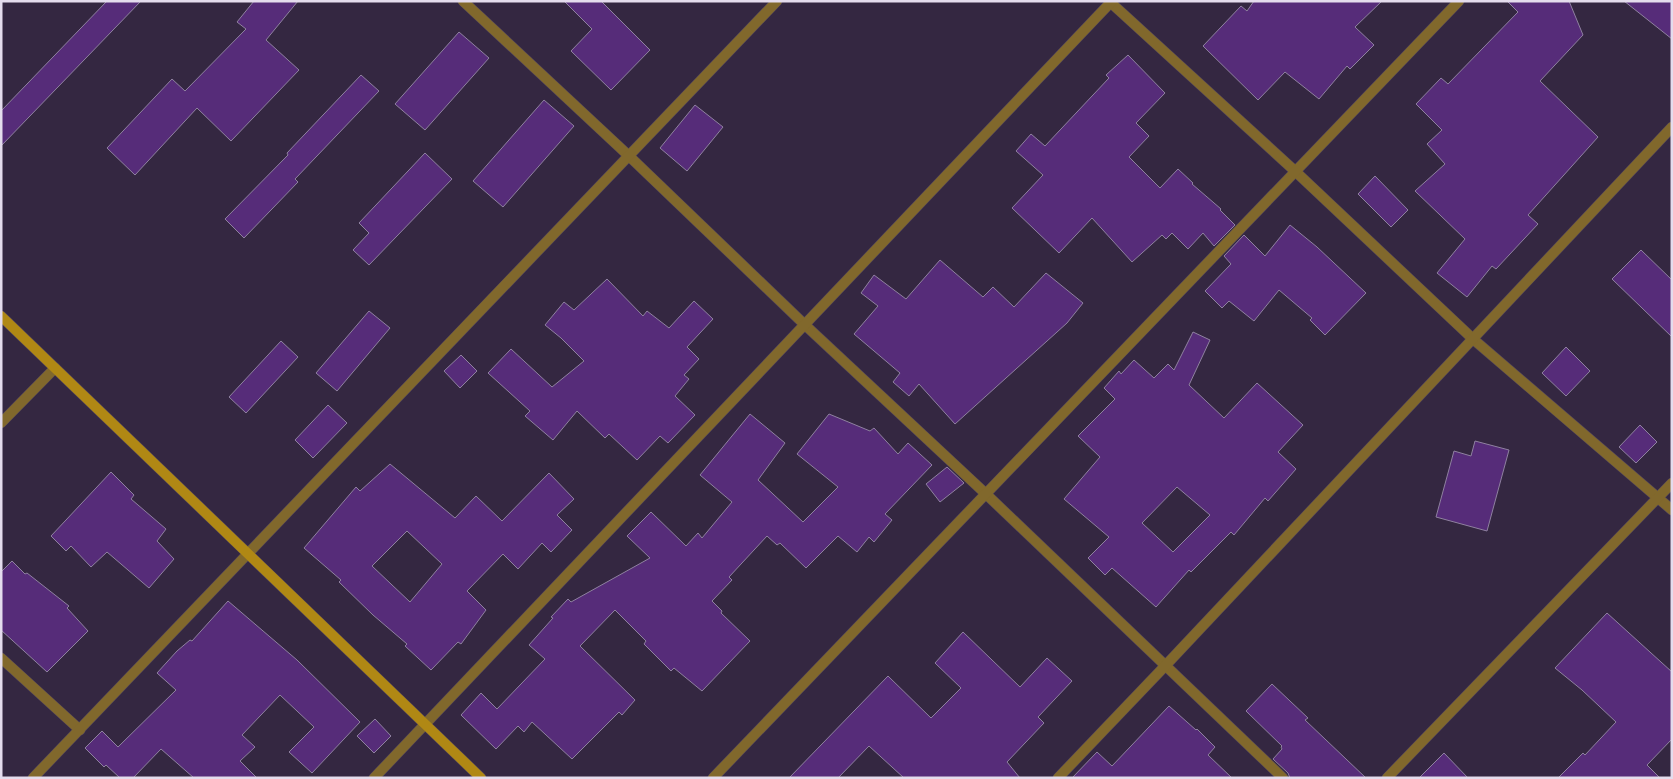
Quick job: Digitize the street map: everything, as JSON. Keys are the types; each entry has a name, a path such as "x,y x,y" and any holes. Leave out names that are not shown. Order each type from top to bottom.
{"street":[{"path":"463,1 986,494 1283,778"},
{"path":"33,778 777,1"},
{"path":"713,778 1459,1"},
{"path":"374,778 1111,2 1296,172 1473,339 1672,510"},
{"path":"1058,778 1672,127"},
{"path":"1,316 481,778"},
{"path":"1,423 55,368"},
{"path":"1388,778 1672,484"},
{"path":"1,658 80,730"}],"building":[{"path":"107,1 141,1 1,146 1,111"},
{"path":"254,1 298,1 266,40 299,70 231,141 197,108 135,175 107,148 172,79 185,91 246,29 237,22"},
{"path":"564,1 601,1 650,50 611,90 571,51 592,29"},
{"path":"1254,1 1382,1 1355,27 1374,45 1350,69 1347,66 1319,99 1285,72 1258,100 1203,46 1241,6 1247,11"},
{"path":"1507,1 1569,1 1583,35 1540,81 1598,137 1528,215 1538,224 1496,269 1492,266 1467,297 1437,273 1465,239 1415,191 1445,164 1427,144 1442,130 1416,104 1441,78 1448,84 1518,12"},
{"path":"1624,1 1672,1 1672,39"},
{"path":"459,32 489,58 425,130 395,104"},
{"path":"1128,55 1165,93 1136,123 1149,136 1129,157 1160,188 1178,169 1221,209 1235,225 1214,246 1203,233 1188,249 1172,233 1166,239 1162,235 1132,262 1092,218 1059,253 1012,208 1043,175 1016,151 1031,134 1045,146 1109,78 1106,75"},
{"path":"361,75 379,91 295,179 298,182 244,238 225,219 288,155 287,153"},
{"path":"544,100 574,126 503,207 473,181"},
{"path":"695,105 723,127 687,171 660,148"},
{"path":"425,153 452,179 369,265 353,250 369,233 359,223"},
{"path":"1375,176 1408,210 1391,227 1358,194"},
{"path":"1290,225 1317,247 1366,293 1325,335 1310,320 1312,318 1279,290 1254,321 1229,301 1222,308 1205,291 1231,264 1224,256 1244,235 1265,256"},
{"path":"1641,250 1672,280 1672,337 1612,279"},
{"path":"940,260 983,297 993,287 1014,307 1046,273 1083,303 1067,323 955,424 919,384 909,396 893,382 900,373 854,334 878,306 861,293 874,275 906,299"},
{"path":"607,279 643,316 647,311 669,328 694,301 713,319 687,347 699,359 684,375 689,379 675,396 695,415 668,443 660,436 637,460 609,434 605,438 577,411 553,440 525,416 530,411 488,373 511,349 552,387 584,361 545,325 564,302 574,310"},
{"path":"369,311 390,328 337,391 316,373"},
{"path":"1193,332 1210,340 1189,385 1224,418 1257,383 1303,425 1278,452 1296,469 1268,501 1265,498 1234,535 1231,532 1191,572 1189,570 1156,607 1112,568 1105,575 1088,558 1109,537 1064,499 1100,457 1078,436 1115,399 1104,388 1119,371 1121,374 1134,360 1154,378 1168,364 1174,370","holes":["1177,487 1210,515 1173,552 1142,523"]},
{"path":"281,341 298,357 246,413 229,397"},
{"path":"1566,347 1590,371 1566,396 1542,373"},
{"path":"461,355 477,371 460,388 444,371"},
{"path":"328,405 347,423 313,458 295,440"},
{"path":"750,414 785,443 758,480 803,522 838,487 797,454 829,414 870,431 874,428 898,454 908,443 932,465 885,514 892,520 874,542 869,537 857,552 838,536 806,568 780,543 777,545 767,536 729,577 732,580 712,601 722,611 721,613 750,641 702,691 674,668 671,671 644,644 646,641 615,610 580,646 635,700 622,715 619,712 572,759 532,722 524,732 518,726 496,749 461,715 481,693 497,709 545,659 529,645 568,599 571,602 650,558 627,536 651,512 686,546 698,533 702,538 732,502 700,475"},
{"path":"1640,425 1657,442 1636,463 1619,447"},
{"path":"1475,441 1509,450 1487,531 1436,517 1454,451 1471,456"},
{"path":"390,464 455,518 476,496 502,521 549,473 574,499 557,515 572,530 551,552 542,543 518,569 503,554 467,591 486,610 461,644 458,642 431,670 405,646 407,644 339,582 341,580 304,548 356,487 360,491","holes":["407,531 442,564 410,602 372,566"]},
{"path":"947,467 964,483 940,502 926,484"},
{"path":"111,472 134,495 131,499 166,529 157,541 174,559 149,588 107,552 91,567 71,546 66,551 51,536"},
{"path":"12,561 25,574 27,573 69,606 67,608 88,631 47,672 1,630 1,572"},
{"path":"228,601 297,660 360,722 312,773 289,752 314,727 280,695 242,735 255,747 240,761 257,778 194,778 161,749 133,778 120,778 106,765 104,767 85,748 102,731 118,747 176,690 157,673 177,651 190,640 192,641"},
{"path":"1607,613 1672,672 1672,739 1647,765 1660,778 1558,778 1583,753 1585,755 1616,722 1555,668"},
{"path":"963,632 1020,687 1047,658 1072,681 1038,717 1044,723 1007,762 1020,778 904,778 869,746 838,778 789,778 888,676 931,718 961,688 935,663"},
{"path":"1272,684 1308,718 1305,720 1366,778 1290,778 1288,773 1273,759 1282,749 1282,746 1246,711"},
{"path":"1169,706 1215,747 1208,755 1232,778 1072,778 1097,752 1112,766"},
{"path":"375,719 391,736 374,753 357,736"},
{"path":"1444,753 1468,778 1419,778"}]}
